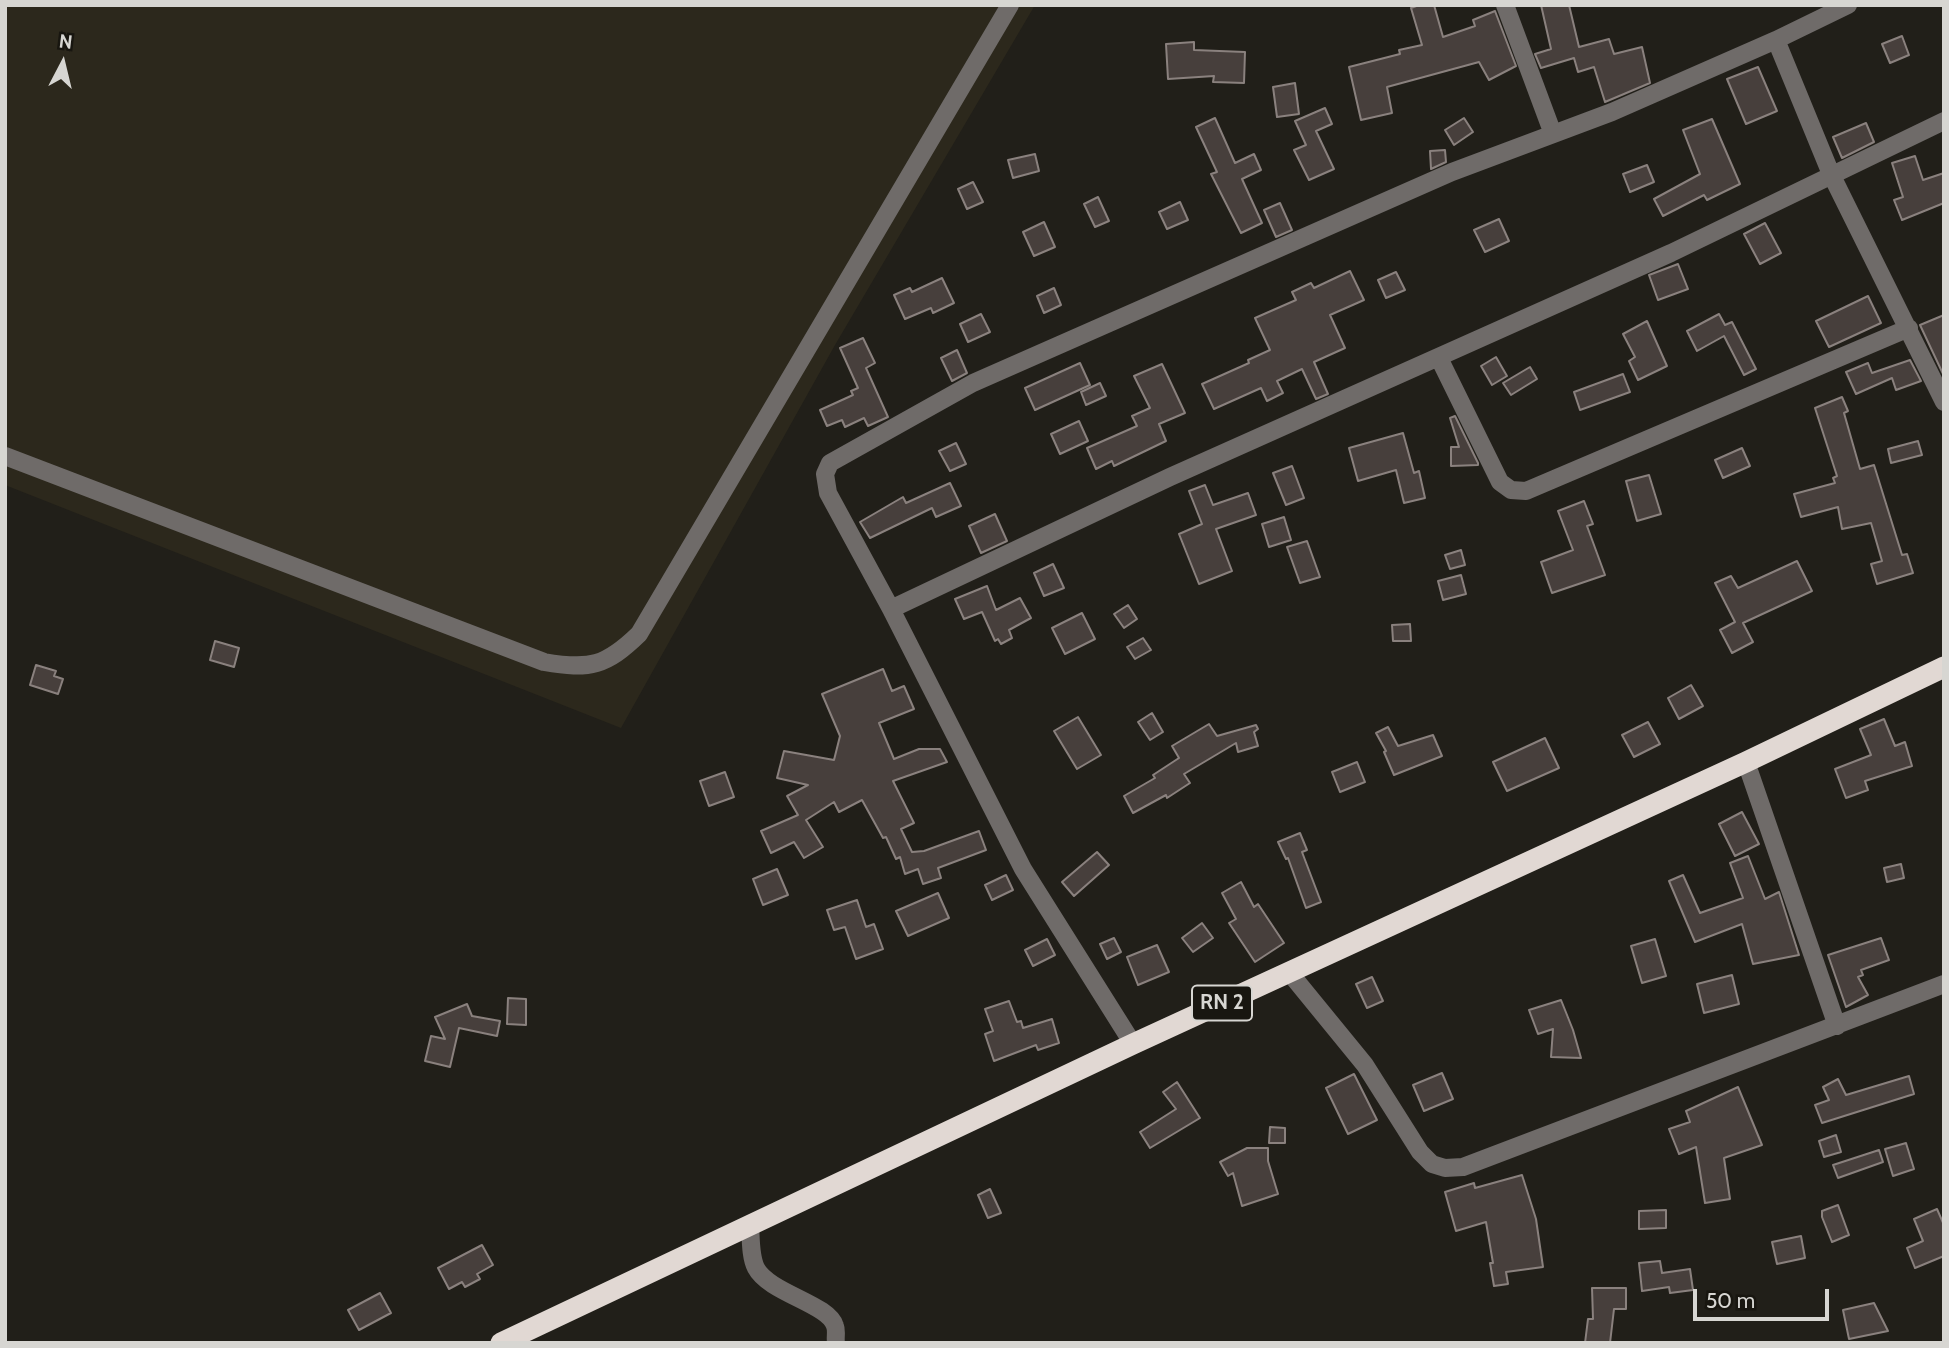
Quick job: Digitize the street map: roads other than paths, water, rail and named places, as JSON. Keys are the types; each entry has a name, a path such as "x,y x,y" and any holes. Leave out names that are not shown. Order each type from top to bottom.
{"highway":[{"name":"RN 2","path":"501,1343 1133,1044 1746,762 1944,667"}],"street":[{"path":"5,456 544,662 569,667 598,664 618,654 639,634 1010,5"},
{"path":"1505,5 1552,134"},
{"path":"1133,1044 1023,869 891,609 828,494 825,474 830,463 973,383 1452,172 1612,113 1848,5"},
{"path":"1776,40 1831,174 1944,402"},
{"path":"891,609 1170,477 1671,253 1944,121"},
{"path":"1439,358 1500,482 1511,490 1526,491 1909,328"},
{"path":"1746,762 1837,1026"},
{"path":"1289,972 1365,1065 1420,1152 1432,1164 1445,1168 1463,1167 1944,984"},
{"path":"750,1224 757,1271 769,1282 828,1316 835,1325 836,1343"}]}
